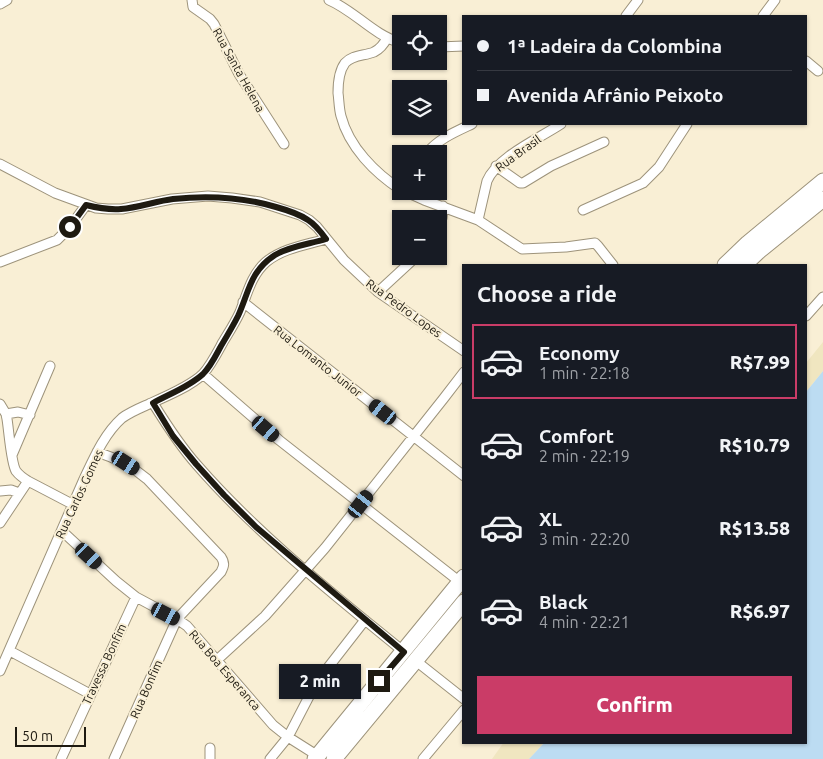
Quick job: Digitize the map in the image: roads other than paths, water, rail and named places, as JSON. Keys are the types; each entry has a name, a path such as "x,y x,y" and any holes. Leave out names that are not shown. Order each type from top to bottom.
{"main road":[{"path":"726,264 748,243 823,181"},
{"path":"745,264 823,199"},
{"path":"316,757 462,579"},
{"path":"334,759 462,604"}],"street":[{"path":"0,4 7,0"},
{"name":"Rua Santa Helena","path":"192,0 193,7 214,24 239,74 284,144"},
{"path":"329,0 340,5 368,26 392,40"},
{"path":"627,15 638,0"},
{"path":"764,15 776,0"},
{"path":"387,38 384,44 374,52 348,60 344,65 339,79 339,102 341,116 355,146 374,168 392,182"},
{"path":"447,47 462,46"},
{"path":"807,62 818,71"},
{"path":"434,145 470,125"},
{"name":"Rua Brasil","path":"478,220 487,180 496,166 530,142 559,125"},
{"path":"583,210 643,184 659,167 686,125"},
{"path":"496,166 521,183 550,166 604,142"},
{"name":"Rua Pedro Lopes","path":"0,165 55,193 86,205 108,209 122,209 172,199 208,196 260,202 300,215 317,227 344,260 378,292 462,350"},
{"path":"424,200 478,220 522,249 557,248 595,243 612,264"},
{"path":"0,262 57,240 70,227 86,205"},
{"path":"443,206 443,210"},
{"name":"Rua Carlos Gomes","path":"0,671 62,531 72,504 97,452 114,427 123,417 187,385 203,374 212,363 232,327 255,275 265,263 287,250 326,239"},
{"path":"378,292 407,265"},
{"path":"807,315 823,296"},
{"name":"Rua Lomanto Junior","path":"243,302 462,474"},
{"path":"12,456 50,366"},
{"path":"203,374 279,440 462,579"},
{"path":"217,660 265,616 306,570 361,504 462,375"},
{"path":"153,403 173,436 201,470 256,527 404,652"},
{"path":"0,404 6,414 15,470 22,478 72,504"},
{"path":"6,414 18,412 30,415"},
{"name":"Rua Bonfim","path":"97,452 126,463 138,471 224,561 224,567 220,572 177,619 114,759"},
{"path":"0,523 28,481"},
{"path":"0,491 11,490 20,493"},
{"name":"Rua Boa Esperanca","path":"62,531 136,597 187,626 267,718 288,737 316,757"},
{"name":"Travessa Bonfim","path":"61,759 136,597"},
{"path":"270,759 288,737 316,683 365,620"},
{"path":"10,651 90,694"},
{"path":"416,661 462,697"},
{"path":"423,759 462,712"},
{"path":"210,748 210,759"}],"water":[{"path":"823,371 823,759 529,759 543,744 807,744 807,391"}]}
